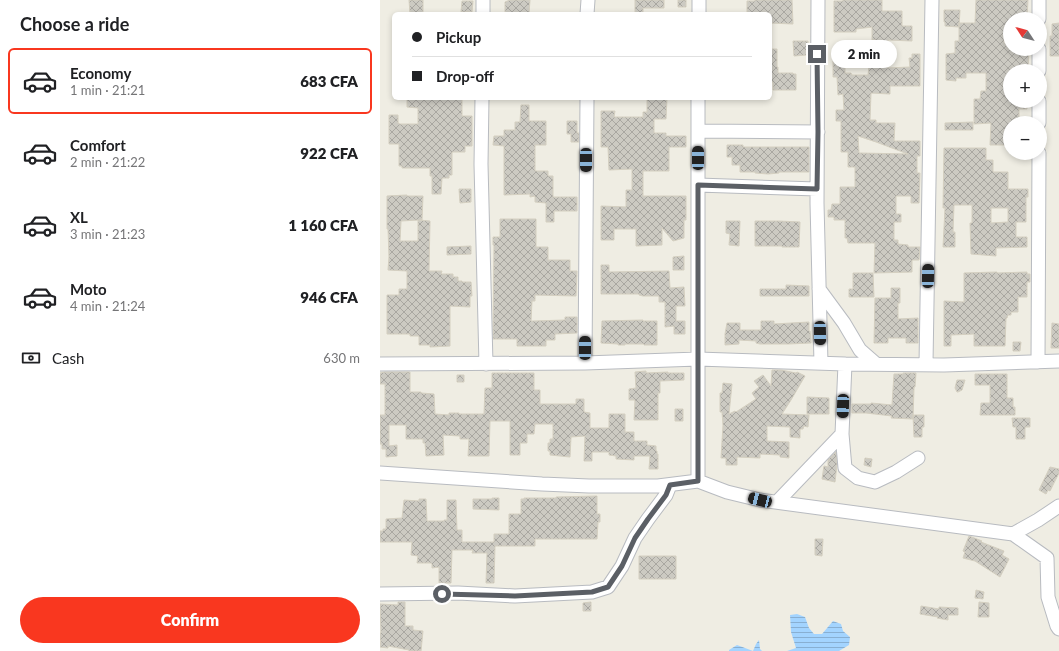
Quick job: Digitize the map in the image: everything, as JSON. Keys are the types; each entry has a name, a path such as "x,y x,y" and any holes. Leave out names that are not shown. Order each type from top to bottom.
{"street":[{"path":"483,0 483,12"},
{"path":"588,0 588,12"},
{"path":"699,0 699,12"},
{"path":"818,0 817,189 821,363"},
{"path":"926,364 932,0"},
{"path":"1039,0 1039,12"},
{"path":"482,100 481,164 486,364"},
{"path":"585,364 587,100"},
{"path":"698,100 698,481"},
{"path":"698,132 818,132"},
{"path":"1038,362 1039,160"},
{"path":"698,185 817,189"},
{"path":"819,289 844,323 860,350 876,364"},
{"path":"380,364 585,364 698,359 845,364 1059,361"},
{"path":"845,364 842,434 845,468 858,478 875,482 896,472 918,458"},
{"path":"777,502 842,434"},
{"path":"380,472 589,486 658,486 698,481 728,492 760,500 1013,534 1047,558 1048,597 1056,626 1059,629"},
{"path":"380,594 515,596 592,592 608,587 622,566 635,538 666,495 670,485"},
{"path":"1013,534 1059,506"}],"water":[{"path":"797,614 805,617 809,628 814,634 822,634 833,621 841,624 843,631 850,637 849,645 839,651 787,651 796,648 791,632 790,615"},
{"path":"759,640 760,649 762,651 753,651"},
{"path":"737,645 753,651 729,651 729,650"}],"building":[{"path":"409,0 423,0 423,12 410,12"},
{"path":"510,0 530,0 529,12 505,12 505,2"},
{"path":"635,0 664,0 664,8 643,8 643,12 635,12"},
{"path":"678,0 686,0 686,7 678,7"},
{"path":"792,0 793,24 772,23 772,12 747,12 747,1"},
{"path":"882,0 882,11 902,11 902,26 912,26 912,41 888,40 887,68 910,67 909,58 912,58 912,54 920,54 920,86 890,86 890,94 871,93 870,120 876,120 876,123 895,123 894,141 920,141 920,156 917,156 917,173 920,173 919,203 911,203 911,196 896,196 896,214 901,214 901,222 894,222 894,240 898,240 898,244 908,245 908,247 920,247 919,260 912,260 912,272 874,273 875,243 848,243 847,238 845,238 845,220 834,220 834,217 828,217 828,210 831,210 832,204 840,204 840,187 855,187 855,167 848,167 848,152 841,152 841,121 836,121 836,110 844,110 843,94 838,95 837,77 833,77 833,61 845,61 845,73 851,73 852,75 868,75 869,66 875,66 876,40 872,40 872,27 856,29 856,32 834,32 834,1","holes":["858,136 908,154 859,153"]},
{"path":"976,0 1028,0 1027,12 1003,12 1003,56 1029,56 1028,64 1003,64 1003,108 1027,109 1019,109 1019,116 1003,116 1003,145 990,145 991,123 974,124 974,99 980,99 981,91 986,91 986,73 966,73 966,78 956,78 956,81 946,80 946,54 955,53 955,41 959,41 959,23 975,23"},
{"path":"462,1 473,1 472,12 461,12"},
{"path":"944,10 960,10 959,27 945,26"},
{"path":"1059,23 1059,56 1050,56 1050,36 1052,36 1052,24"},
{"path":"793,41 808,41 807,55 794,56"},
{"path":"772,49 777,49 778,73 796,74 796,90 773,90"},
{"path":"407,100 462,100 462,116 472,116 472,146 465,146 465,152 452,152 452,175 449,175 449,178 442,178 441,194 432,194 432,176 430,176 430,168 402,168 402,166 399,166 399,144 389,144 389,115 398,115 399,124 418,124 418,108 407,107"},
{"path":"647,100 667,100 666,119 654,119 654,133 666,133 666,136 686,136 686,147 669,147 669,171 643,171 643,196 686,196 684,238 673,241 662,228 662,245 636,246 636,229 614,229 614,240 601,240 601,206 626,207 626,190 632,190 632,169 609,170 608,147 601,147 601,111 615,111 614,117 643,117 643,112 647,112"},
{"path":"521,105 529,105 529,121 546,121 546,145 535,145 535,171 548,171 548,176 553,176 553,197 577,197 577,211 554,211 554,222 546,222 546,203 535,202 535,196 530,197 530,194 504,195 504,146 493,145 494,136 504,136 504,130 515,130 515,122 520,122"},
{"path":"567,121 577,121 579,142 571,142 571,134 567,134"},
{"path":"973,122 973,130 945,130 945,123"},
{"path":"727,145 743,145 743,147 809,147 809,172 779,172 768,174 740,172 740,165 732,165 732,157 727,157"},
{"path":"944,148 986,148 986,160 993,160 993,172 1008,172 1008,189 1028,189 1028,197 1026,197 1026,222 1016,222 1016,237 1027,237 1027,247 996,248 996,256 971,254 970,223 972,223 972,205 954,205 953,232 955,232 955,247 943,247 945,208 943,208","holes":["991,208 1008,208 1008,222 991,223"]},
{"path":"459,189 471,189 471,202 460,203"},
{"path":"387,196 423,196 422,220 419,220 430,221 429,271 442,271 441,274 453,274 453,277 458,277 458,281 471,282 472,296 470,296 470,307 450,306 450,346 430,347 430,345 419,345 419,336 410,336 410,334 387,334 387,295 399,295 399,289 407,289 407,271 388,270","holes":["418,220 418,241 400,241 401,221"]},
{"path":"500,219 536,219 536,247 548,247 548,260 570,260 570,271 577,271 576,296 535,295 535,301 532,301 531,321 565,320 565,317 577,317 577,333 555,334 555,340 546,340 546,346 517,346 517,339 493,339 493,237 500,237"},
{"path":"726,221 740,221 739,246 729,245 730,234 726,233"},
{"path":"755,221 800,222 799,247 755,246"},
{"path":"471,246 471,254 447,255 447,247"},
{"path":"684,256 684,270 673,270 673,257"},
{"path":"601,265 609,265 609,272 669,271 670,288 684,287 685,306 676,306 676,321 685,321 685,334 674,334 674,326 665,327 665,302 659,302 659,296 643,296 639,294 601,294"},
{"path":"1027,272 1027,274 1030,274 1030,282 1027,282 1027,297 1018,297 1018,312 1011,312 1011,315 1008,315 1006,318 1005,346 974,346 974,334 951,335 951,346 944,346 944,301 964,302 964,273"},
{"path":"853,273 873,273 874,297 849,297 849,289 853,289"},
{"path":"786,285 809,286 809,296 760,296 760,289 786,289"},
{"path":"891,288 900,288 898,319 918,318 918,343 906,343 906,338 888,338 888,343 874,343 875,298 891,298"},
{"path":"602,321 657,321 657,345 618,345 601,343"},
{"path":"761,321 774,321 774,324 809,322 811,343 760,344 756,343 756,341 739,340 739,344 725,345 727,323 740,323 740,330 761,330"},
{"path":"1052,323 1059,324 1059,348 1051,348"},
{"path":"1013,342 1021,342 1020,351 1013,351"},
{"path":"772,370 797,372 805,376 782,414 809,415 808,427 804,426 803,429 800,429 800,438 790,437 790,427 767,426 767,441 789,442 789,458 780,457 780,455 760,454 760,458 737,457 737,465 726,465 726,458 721,458 723,425 722,412 720,412 720,393 722,393 723,383 732,384 729,414 735,411 736,412 756,399 752,393 759,387 754,381 763,375 771,386"},
{"path":"646,371 646,373 684,373 684,380 660,381 660,393 658,393 658,420 634,420 635,400 629,400 629,389 636,388 635,372"},
{"path":"410,372 410,392 434,394 435,414 449,415 449,413 484,414 485,388 492,388 492,373 534,373 534,390 540,390 540,404 576,404 576,399 584,399 584,412 590,413 590,428 609,428 609,414 625,414 625,432 634,432 634,441 647,441 647,445 656,446 656,451 658,454 658,469 649,469 650,456 634,456 634,460 616,459 616,456 609,455 609,452 592,452 592,461 584,461 585,436 571,437 570,457 550,455 550,451 548,451 548,443 550,443 550,439 553,439 553,424 535,424 534,434 527,434 527,443 520,443 520,455 510,455 510,421 490,421 489,456 468,456 469,439 460,439 460,436 443,435 444,455 426,456 425,443 423,443 423,439 406,439 406,425 389,425 389,446 397,445 397,456 386,457 386,449 382,449 382,444 380,444 380,415 385,415 385,384 380,384 380,373"},
{"path":"916,373 913,419 891,418 892,416 866,413 852,413 852,404 871,403 892,405 894,374"},
{"path":"975,374 1007,374 1007,398 1013,398 1015,415 980,415 981,403 990,403 990,385 975,385"},
{"path":"457,375 464,375 464,382 457,382"},
{"path":"957,380 965,380 962,390 958,392 955,388"},
{"path":"807,397 829,398 829,414 807,414"},
{"path":"675,409 683,409 683,421 675,421"},
{"path":"913,415 924,415 922,437 914,437"},
{"path":"1012,418 1030,418 1030,427 1025,427 1025,439 1016,439 1016,427 1013,427"},
{"path":"836,452 837,464 835,482 822,479 824,466 828,467 828,460"},
{"path":"865,458 872,459 871,467 864,465"},
{"path":"1050,467 1059,469 1059,473 1050,491 1048,490 1046,494 1039,490"},
{"path":"597,496 597,514 600,514 600,522 598,522 597,539 535,539 535,546 495,546 494,583 486,583 487,553 472,553 473,550 452,550 451,583 439,583 439,567 432,568 431,563 417,563 418,556 411,555 412,542 380,542 380,531 386,529 386,519 402,518 404,500 419,501 419,499 426,499 427,521 444,521 447,520 447,500 456,500 457,530 462,530 462,542 494,542 494,534 509,534 509,514 521,514 521,499"},
{"path":"499,498 499,510 473,509 473,499"},
{"path":"969,536 1004,551 1002,555 1009,559 1000,577 975,561 963,558 965,552 963,551"},
{"path":"815,539 823,539 822,556 815,555"},
{"path":"639,556 676,556 676,579 639,579"},
{"path":"976,590 984,592 983,599 975,598"},
{"path":"398,602 405,602 405,626 413,626 413,630 423,631 421,651 409,651 388,646 388,648 380,647 380,604 398,605"},
{"path":"591,602 591,611 583,611 583,603"},
{"path":"979,602 989,603 989,617 978,617"},
{"path":"921,606 939,609 939,607 958,608 958,615 948,615 948,620 920,614"}],"route":[{"path":"442,594 515,596 592,592 608,587 622,566 635,538 666,495 670,485 698,481 698,185 817,189 817,54"}]}
